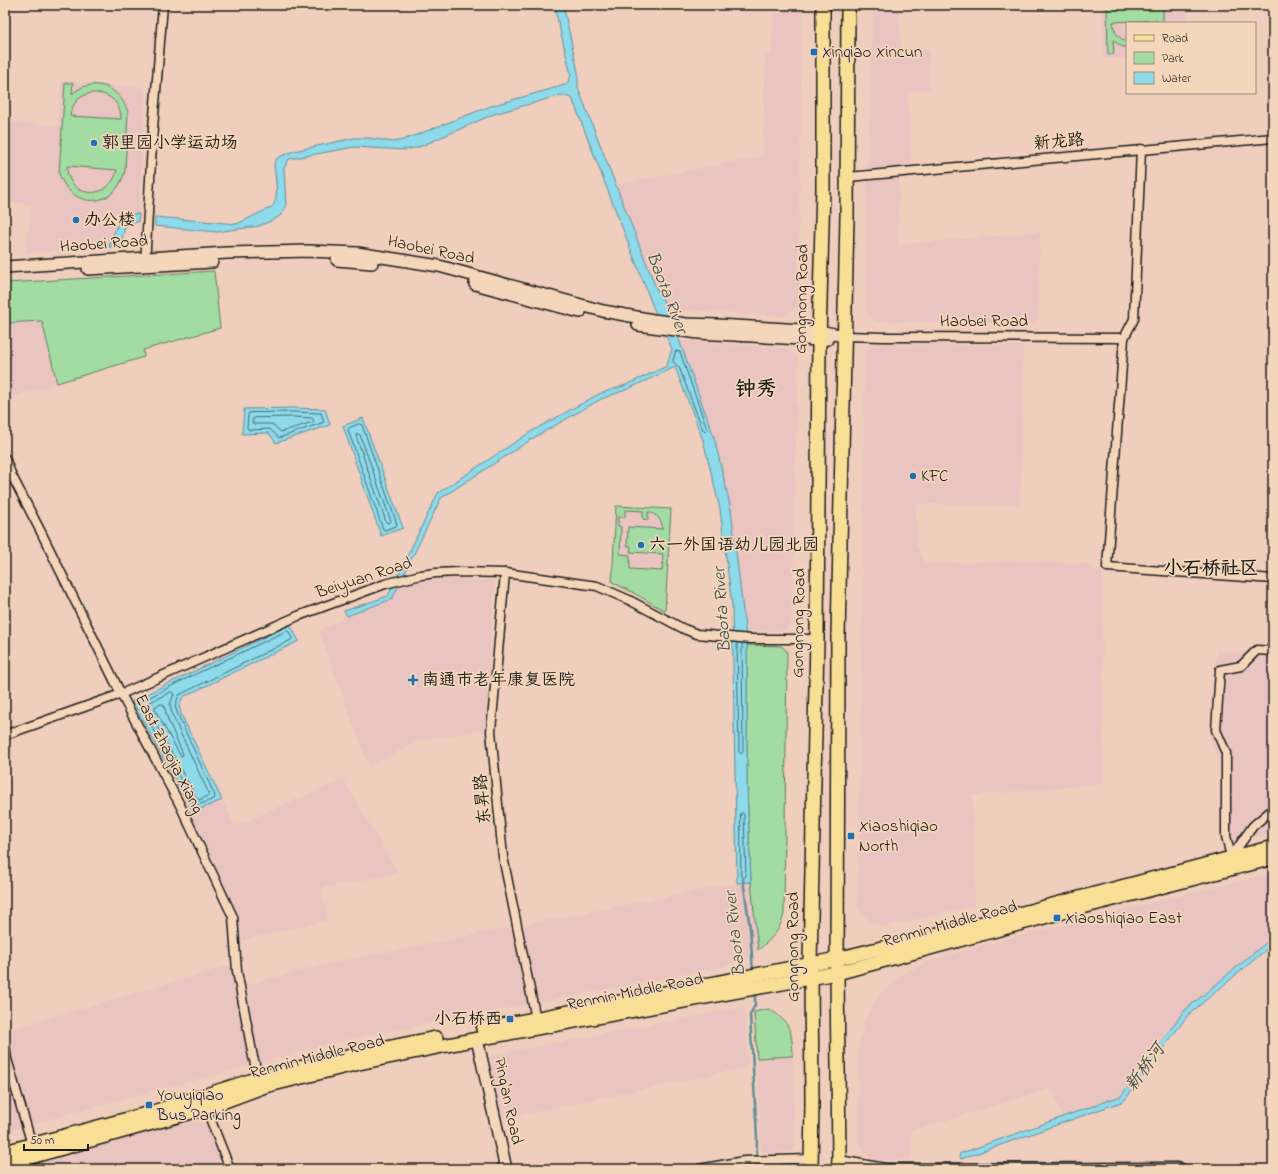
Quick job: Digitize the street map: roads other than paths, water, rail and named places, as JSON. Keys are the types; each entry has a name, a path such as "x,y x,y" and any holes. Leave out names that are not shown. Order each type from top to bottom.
{"main road":[{"name":"Gongnong Road","path":"811,1165 812,1094 810,964 817,639 819,336 823,187 823,5"},
{"path":"838,1164 838,638 848,177 848,5"},
{"name":"Renmin Middle Road","path":"762,980 811,978 837,973 1232,862 1273,847"},
{"name":"Renmin Middle Road","path":"5,1164 206,1108 276,1083 359,1063 762,980 810,964 837,959 1039,908 1232,862 1273,858"},
{"name":"Renmin Middle Road","path":"5,1152 150,1113 259,1078 356,1054 536,1019 742,984"}],"street":[{"path":"145,262 153,128 163,5"},
{"name":"新龙路","path":"848,177 1273,138"},
{"path":"1141,150 1134,318 1124,338 1107,567 1273,579"},
{"name":"Haobei Road","path":"5,267 311,258 358,261 437,274 586,314 686,328 717,325 819,336 1124,338"},
{"name":"Haobei Road","path":"5,274 145,262"},
{"name":"East Zhaojia Xiang","path":"5,458 12,476 121,694 180,805 233,917 236,971 253,1057 259,1078"},
{"name":"Beiyuan Road","path":"5,735 121,694 298,616 392,582 436,573 505,573 597,586 629,600 684,629 697,634 726,638 817,639"},
{"name":"东昇路","path":"505,573 491,731 503,857 536,1019"},
{"path":"1232,862 1226,836 1226,753 1216,730 1220,670 1241,666 1257,650 1273,651"},
{"path":"1232,862 1253,826 1273,809"},
{"name":"Ping'an Road","path":"477,1039 506,1169"},
{"path":"5,1045 7,1059 32,1145"},
{"path":"206,1108 230,1169"},
{"path":"699,1169 744,1160 811,1165"},
{"path":"838,1164 885,1168 1178,1167 1184,1169"}],"water":[{"path":"554,5 563,5 578,72 578,88 656,288 668,309 714,437 731,509 747,645 747,787 751,882 737,883 732,605 720,509 703,440 675,367 628,389 601,399 535,437 441,498 392,599 347,616 344,611 388,596 438,493 532,431 599,394 626,385 667,366 672,349 653,307 572,98 562,95 494,114 419,147 405,150 354,147 289,159 284,168 286,207 281,215 259,226 217,232 155,226 155,217 237,224 272,207 276,199 275,160 294,151 354,138 369,138 393,142 403,140 491,106 565,85 571,75"},
{"path":"133,214 139,214 138,222 131,222 125,227 120,247 109,247 117,225"},
{"path":"244,409 325,409 330,425 276,443 269,433 242,434"},
{"path":"363,418 403,528 381,536 343,426"},
{"path":"290,625 299,641 183,697 179,706 181,714 222,800 193,812 132,701"},
{"name":"新桥河","path":"1273,937 1273,944 1188,1015 1124,1101 961,1159 959,1154 1121,1096 1184,1011"},
{"path":"793,1164 795,1169 743,1169 745,1167"}],"waterway":[{"name":"Baota River","path":"743,880 750,928 753,972"},
{"name":"Baota River","path":"755,993 755,1005 750,1015 757,1138 756,1169"}],"place":[{"name":"Xinqiao Xincun","path":"814,52"},
{"name":"郭里园小学运动场","path":"94,143"},
{"name":"办公楼","path":"76,220"},
{"name":"KFC","path":"913,476"},
{"name":"六一外国语幼儿园北园","path":"641,545"},
{"name":"南通市老年康复医院","path":"413,680"},
{"name":"Xiaoshiqiao North","path":"851,836"},
{"name":"Xiaoshiqiao East","path":"1057,918"},
{"name":"小石桥西","path":"510,1019"},
{"name":"Youyiqiao Bus Parking","path":"149,1105"}],"district":[{"name":"钟秀","path":"756,390"},
{"name":"小石桥社区","path":"1211,569"}]}
